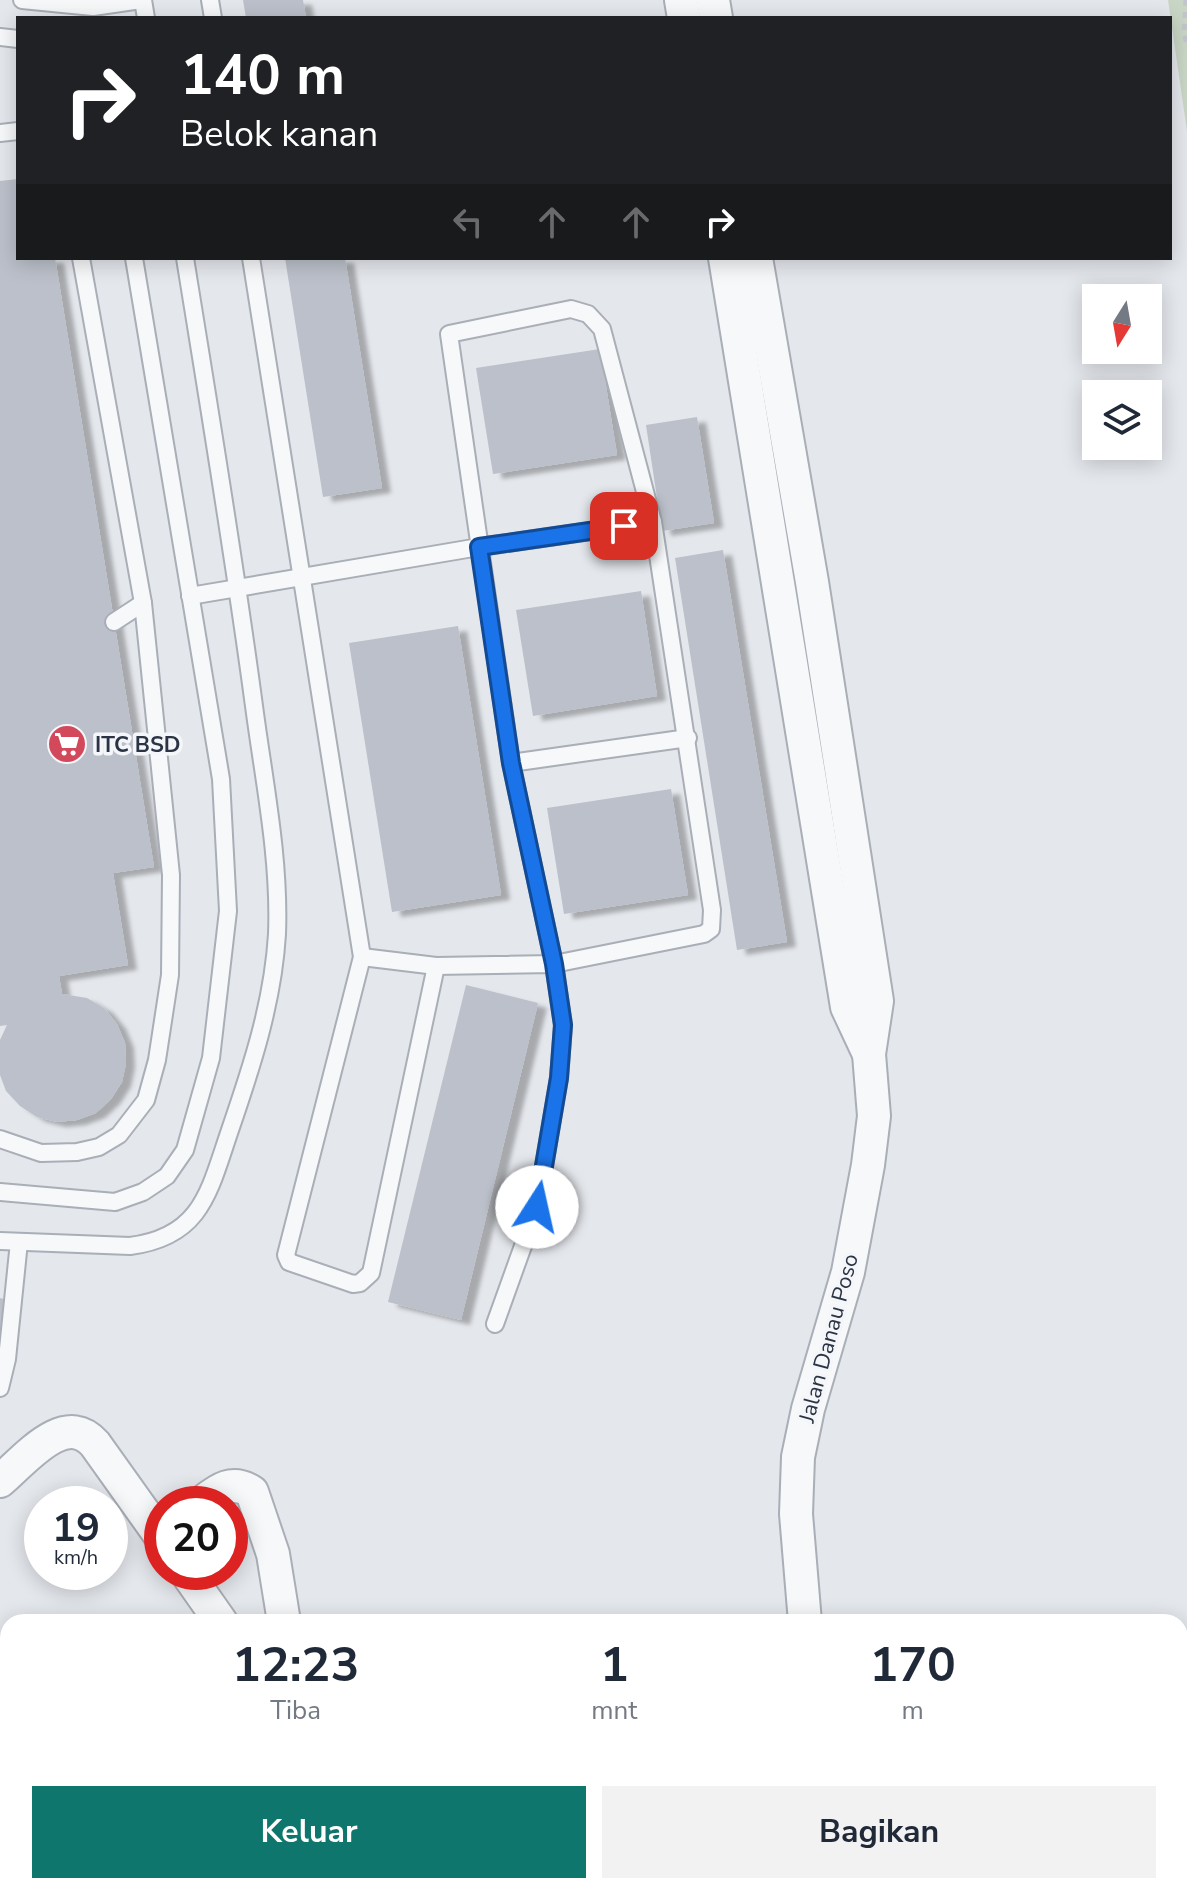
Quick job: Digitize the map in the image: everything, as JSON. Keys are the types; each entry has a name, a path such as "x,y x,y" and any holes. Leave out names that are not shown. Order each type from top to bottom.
{"street":[{"path":"725,260 847,1007 869,1054"},
{"path":"756,260 812,582 877,1001 869,1054"},
{"name":"Jalan Danau Poso","path":"804,1614 796,1514 798,1457 808,1409 848,1272 868,1165 874,1116 869,1054"},
{"path":"0,1481 57,1433 77,1430 95,1444 144,1512"},
{"path":"248,1489 252,1492 273,1554 283,1614"},
{"path":"199,1590 215,1614"}],"lane":[{"path":"22,0 93,8 142,0"},
{"path":"0,1139 41,1153 77,1152 99,1147 119,1135 146,1100 157,1060 170,975 171,875 143,603 81,260"},
{"path":"0,1192 115,1202 143,1192 167,1176 185,1150 211,1058 228,911 221,779 134,260"},
{"path":"0,1241 130,1246 151,1243 167,1236 194,1217 210,1190 267,1009 276,937 278,878 238,589 185,260"},
{"path":"251,260 362,957 286,1255 289,1262 353,1284 366,1280 373,1264 436,966"},
{"path":"362,957 436,966 554,964 704,934 711,929 712,910 688,738 653,522 602,329 588,314 571,309 449,334 511,763 554,964 563,1025 559,1078 537,1207 495,1324"},
{"path":"190,596 479,547 653,522"},
{"path":"114,622 143,603"},
{"path":"511,763 688,738"},
{"path":"0,1388 7,1359 19,1242"}],"path":[{"path":"1186,0 1184,33 1187,44"}],"green space":[{"path":"1168,0 1187,0 1187,131 1172,16"}],"building":[{"path":"243,0 303,0 306,16 246,16"},
{"name":"ITC BSD","path":"16,179 16,260 55,260 154,867 113,873 128,965 59,976 62,994 87,998 104,1008 117,1024 125,1043 126,1063 122,1082 111,1099 96,1113 77,1120 57,1122 37,1117 20,1106 6,1091 0,1075 0,1040 7,1025 0,1026 0,181"},
{"path":"285,260 345,260 382,488 323,497"},
{"path":"600,349 617,455 493,474 476,368"},
{"path":"697,417 714,523 662,531 646,425"},
{"path":"723,550 787,942 737,950 675,558"},
{"path":"641,591 657,696 533,716 516,610"},
{"path":"458,626 501,895 392,912 349,643"},
{"path":"671,789 688,895 564,914 547,808"},
{"path":"466,985 538,1003 461,1320 388,1302"},
{"path":"0,1298 7,1300 2,1329 0,1329"}],"place":[{"name":"ITC BSD","path":"67,744"}],"route":[{"path":"537,1207 559,1078 563,1025 554,964 511,763 479,547 624,526"}]}
